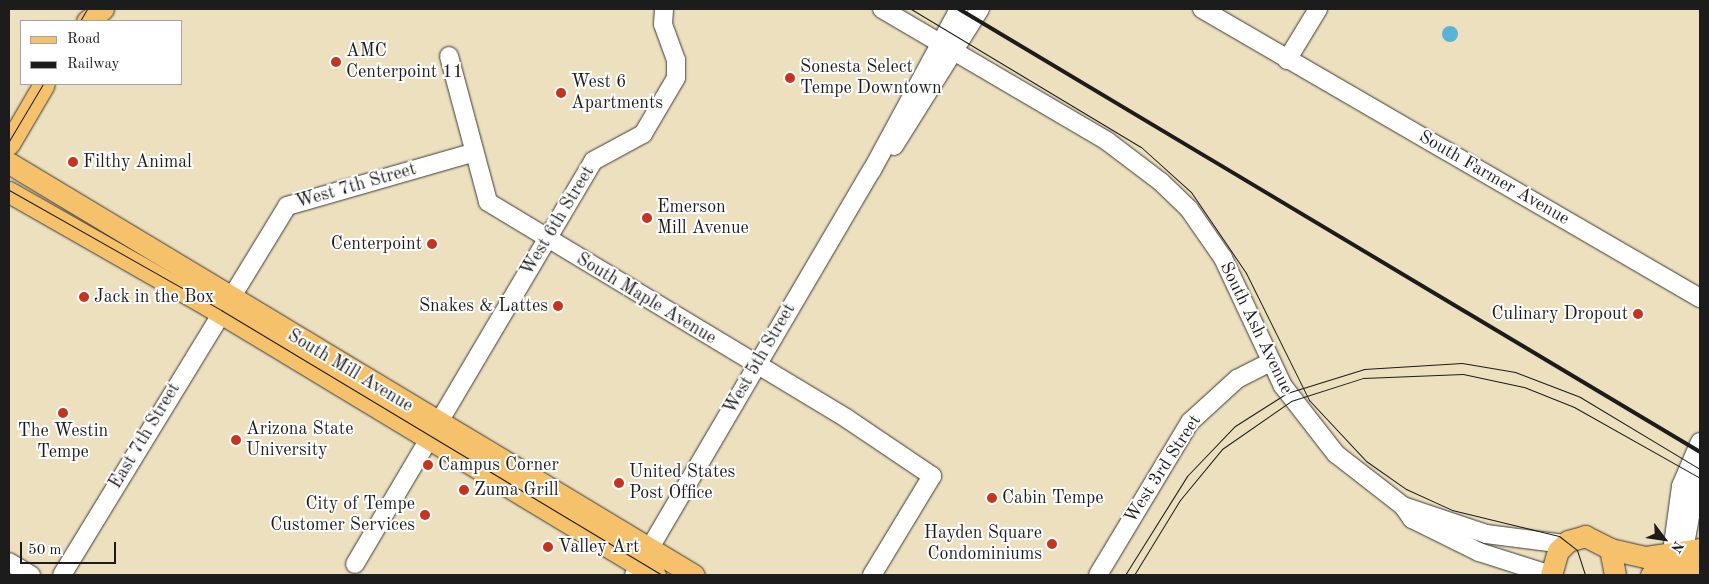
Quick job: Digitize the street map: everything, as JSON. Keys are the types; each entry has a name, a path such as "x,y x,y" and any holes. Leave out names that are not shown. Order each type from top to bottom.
{"main road":[{"path":"88,20 103,9"},
{"path":"9,144 43,85"},
{"name":"South Mill Avenue","path":"9,163 224,305 433,431 645,566 694,575"},
{"name":"South Mill Avenue","path":"9,192 224,305"},
{"path":"1551,575 1564,544 1585,536 1610,549 1638,557 1686,550"},
{"path":"1610,549 1614,575"},
{"path":"1651,575 1700,569"}],"street":[{"name":"West 6th Street","path":"355,564 593,162 642,134 676,78 676,60 663,24 664,9"},
{"name":"South Ash Avenue","path":"882,9 1107,141 1161,182 1188,208 1224,258 1242,290 1270,362 1291,401 1330,448 1403,506 1412,519 1479,552 1551,575"},
{"name":"West 5th Street","path":"645,566 756,364 872,170 891,150 946,48 959,9"},
{"name":"West 5th Street","path":"946,48 980,9"},
{"name":"South Farmer Avenue","path":"1202,9 1700,298"},
{"path":"1287,60 1318,9"},
{"name":"South Maple Avenue","path":"449,56 472,153 488,202 546,239 756,364 932,476 872,575"},
{"name":"West 7th Street","path":"224,305 295,200 472,153"},
{"name":"East 7th Street","path":"62,575 224,305"},
{"name":"West 3rd Street","path":"1098,575 1190,422 1236,379 1270,362"},
{"path":"1686,550 1681,486 1700,442"},
{"path":"1651,575 1656,569 1680,562 1686,550 1692,489 1700,462"},
{"name":"South Ash Avenue","path":"1403,506 1486,534 1564,544"},
{"path":"9,562 30,575"}],"water":[{"path":"1450,26 1456,28 1458,34 1456,40 1450,42 1444,40 1442,34 1444,28"}],"tram line":[{"path":"81,20 87,9"},
{"path":"911,9 1141,147 1191,192 1246,273 1309,400 1366,461 1406,489 1452,510 1559,536 1577,550 1585,575"},
{"path":"9,141 42,85"},
{"path":"9,190 221,310 662,575"},
{"path":"1125,575 1187,476 1235,426 1287,393 1364,369 1462,363 1515,372 1580,397 1700,469"},
{"path":"1134,575 1180,500 1222,449 1291,401 1363,378 1463,374 1524,387 1574,407 1700,478"}],"railway":[{"path":"959,9 1700,452"}],"place":[{"name":"AMC Centerpoint 11","path":"336,62"},
{"name":"Sonesta Select Tempe Downtown","path":"790,78"},
{"name":"West 6 Apartments","path":"561,93"},
{"name":"Filthy Animal","path":"73,162"},
{"name":"Emerson Mill Avenue","path":"647,218"},
{"name":"Centerpoint","path":"432,244"},
{"name":"Jack in the Box","path":"84,297"},
{"name":"Snakes & Lattes","path":"558,306"},
{"name":"Culinary Dropout","path":"1638,314"},
{"name":"The Westin Tempe","path":"63,413"},
{"name":"Arizona State University","path":"236,440"},
{"name":"Campus Corner","path":"428,465"},
{"name":"United States Post Office","path":"619,483"},
{"name":"Zuma Grill","path":"464,490"},
{"name":"Cabin Tempe","path":"992,498"},
{"name":"City of Tempe Customer Services","path":"425,515"},
{"name":"Hayden Square Condominiums","path":"1052,544"},
{"name":"Valley Art","path":"548,547"}]}
